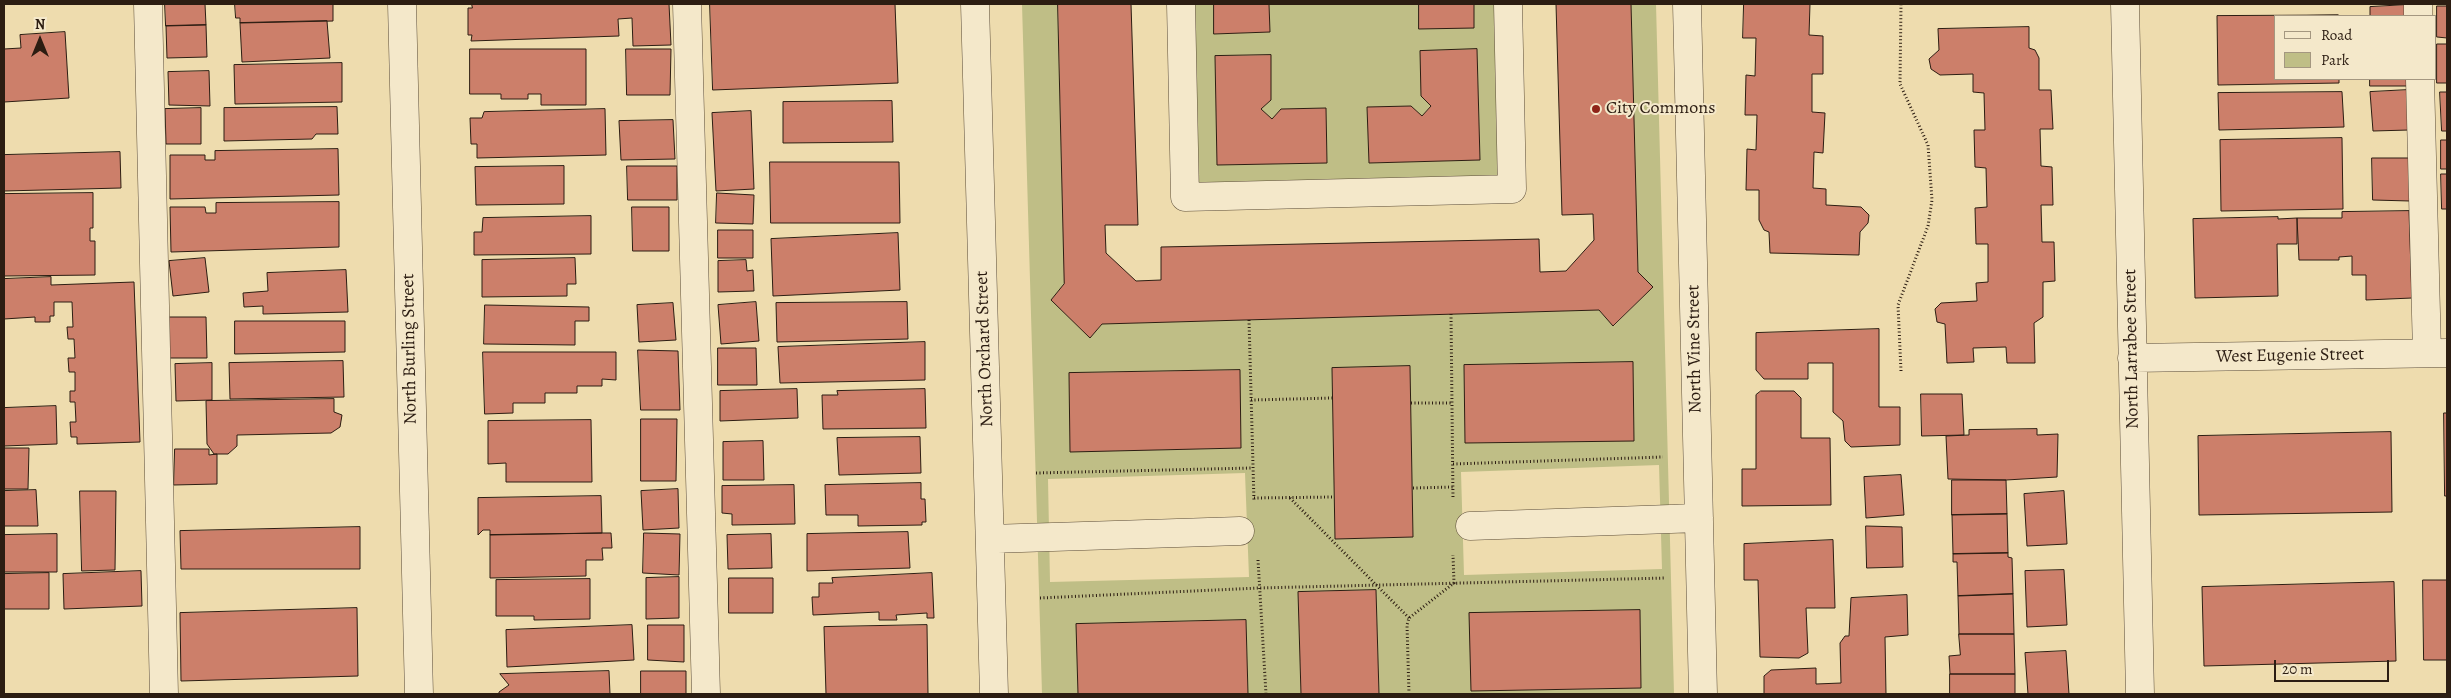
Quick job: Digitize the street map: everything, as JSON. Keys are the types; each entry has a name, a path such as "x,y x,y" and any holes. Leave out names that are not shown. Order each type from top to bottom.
{"street":[{"path":"148,4 164,694"},
{"name":"North Burling Street","path":"402,4 419,694"},
{"path":"687,4 706,694"},
{"name":"North Orchard Street","path":"975,4 994,694"},
{"path":"1181,4 1185,196 1512,189 1508,4"},
{"name":"North Vine Street","path":"1687,4 1703,694"},
{"name":"North Larrabee Street","path":"2125,4 2140,694"},
{"path":"2420,80 2437,353"},
{"name":"West Eugenie Street","path":"2132,358 2437,353"},
{"path":"1459,526 1699,518"},
{"path":"990,539 1240,531"}],"path":[{"path":"1901,4 1900,84 1928,145 1932,200 1928,226 1898,305 1901,371"},
{"path":"1409,694 1408,618 1454,583 1459,526 1453,487 1451,314"},
{"path":"1251,400 1332,398"},
{"path":"1411,403 1452,403"},
{"path":"1453,464 1668,457"},
{"path":"1036,473 1252,468"},
{"path":"1413,488 1453,487"},
{"path":"1254,498 1334,497"},
{"path":"1290,498 1408,618"},
{"path":"1040,598 1259,588 1671,578"}],"green space":[{"path":"1022,4 1058,4 1064,284 1051,300 1090,338 1102,324 1599,310 1614,326 1653,287 1638,272 1631,4 1656,4 1674,694 1379,694 1376,590 1298,592 1301,694 1248,694 1246,620 1077,624 1078,694 1042,694","holes":["1633,362 1634,441 1465,443 1464,365","1410,367 1413,537 1335,539 1332,368","1240,370 1241,448 1070,451 1069,373","1659,465 1662,569 1464,575 1461,472","1245,473 1249,577 1050,582 1048,479","1640,610 1641,688 1471,691"]},
{"path":"1181,4 1214,4 1215,34 1270,32 1269,4 1419,4 1419,28 1474,28 1474,4 1508,4 1512,189 1185,197","holes":["1477,49 1480,160 1369,163 1367,107 1411,106 1422,116","1271,55 1271,100 1261,109 1272,119 1281,109 1326,108 1327,163 1217,165 1215,56"]}],"building":[{"path":"165,4 205,4 206,25 166,26"},
{"path":"235,4 333,4 333,21 240,23 240,18 236,18"},
{"path":"472,4 669,4 671,45 633,46 632,18 618,19 619,36 471,41 472,35 468,35 468,8 472,8"},
{"path":"710,4 895,4 898,83 713,90"},
{"name":"City Commons","path":"1058,4 1131,4 1138,225 1105,225 1106,253 1136,281 1161,280 1161,247 1539,239 1540,272 1566,271 1594,240 1593,214 1562,215 1556,4 1631,4 1638,272 1653,287 1613,326 1599,310 1102,324 1090,338 1051,300 1064,284"},
{"path":"1214,4 1269,4 1270,32 1214,34"},
{"path":"1419,4 1474,4 1474,28 1419,29"},
{"path":"1744,4 1810,4 1809,35 1823,36 1823,74 1812,74 1812,112 1825,113 1823,153 1814,152 1813,188 1826,189 1826,205 1861,207 1869,215 1868,223 1860,232 1859,255 1770,253 1769,232 1764,230 1759,220 1759,190 1746,190 1747,149 1756,150 1757,115 1745,115 1746,75 1755,76 1756,38 1743,38"},
{"path":"2406,5 2406,15 2370,15 2370,7"},
{"path":"2437,6 2447,6 2447,38 2437,37"},
{"path":"2217,16 2274,16 2274,80 2339,80 2339,83 2218,85"},
{"path":"327,21 330,58 242,62 240,23"},
{"path":"206,25 207,57 167,58 166,26"},
{"path":"2029,27 2029,48 2035,50 2039,58 2039,90 2051,90 2053,129 2040,129 2041,166 2052,167 2053,205 2041,205 2042,242 2054,242 2055,281 2043,282 2043,317 2034,323 2035,363 2007,363 2006,347 1973,348 1974,362 1947,363 1945,324 1937,322 1935,309 1941,303 1977,301 1976,283 1988,282 1988,244 1976,244 1975,208 1987,207 1986,168 1975,167 1974,130 1985,130 1984,93 1973,92 1973,74 1940,75 1931,69 1929,59 1939,50 1938,29"},
{"path":"65,32 69,98 4,102 4,49 21,48 20,35"},
{"path":"2437,44 2447,44 2447,83 2437,83"},
{"path":"470,49 586,49 586,105 541,105 541,94 528,94 528,99 501,99 501,94 470,94"},
{"path":"626,49 671,49 670,95 627,95"},
{"path":"1477,49 1480,160 1369,163 1367,107 1411,106 1422,116 1431,106 1421,96 1420,51"},
{"path":"1271,55 1271,100 1261,109 1272,119 1281,109 1326,108 1327,163 1217,165 1215,56"},
{"path":"342,63 342,102 235,104 234,65"},
{"path":"209,71 210,106 169,105 168,72"},
{"path":"2370,80 2408,80 2408,86 2370,86"},
{"path":"2408,90 2409,130 2373,131 2370,92"},
{"path":"2342,92 2344,127 2219,130 2218,93"},
{"path":"2440,92 2447,92 2447,131 2442,131"},
{"path":"892,101 893,142 783,143 783,102"},
{"path":"337,107 338,134 316,134 312,139 224,141 224,108"},
{"path":"201,108 201,144 166,144 165,109"},
{"path":"605,109 606,155 477,158 477,144 471,144 470,118 482,118 484,112"},
{"path":"751,111 754,189 716,191 712,113"},
{"path":"673,120 675,159 621,160 619,121"},
{"path":"2342,138 2343,209 2221,211 2220,140"},
{"path":"2441,140 2447,140 2447,169 2441,169"},
{"path":"338,149 339,195 170,199 170,155 205,155 205,160 215,160 215,151"},
{"path":"120,152 121,188 4,191 4,155"},
{"path":"2372,158 2409,158 2410,201 2373,200"},
{"path":"770,162 899,162 900,223 771,223"},
{"path":"564,166 564,204 476,205 475,167"},
{"path":"627,166 677,166 677,200 628,200"},
{"path":"2441,174 2447,174 2447,209 2442,209"},
{"path":"93,193 93,228 90,228 90,241 95,241 95,275 4,276 4,194"},
{"path":"717,193 754,195 753,224 716,223"},
{"path":"339,202 339,247 171,252 170,207 205,207 206,213 216,213 216,203"},
{"path":"632,207 669,207 669,251 633,251"},
{"path":"2409,211 2412,298 2366,300 2366,275 2352,275 2352,256 2339,257 2339,260 2299,260 2297,218 2342,218 2342,212"},
{"path":"591,216 591,254 474,255 474,232 482,232 483,218"},
{"path":"2278,217 2278,219 2297,218 2297,244 2277,244 2278,296 2195,298 2193,219"},
{"path":"718,230 753,230 753,258 718,258"},
{"path":"898,233 900,290 773,296 771,239"},
{"path":"205,258 209,292 173,296 169,261"},
{"path":"575,258 576,284 567,284 567,296 482,297 482,260"},
{"path":"746,260 747,271 753,270 754,291 718,292 718,261"},
{"path":"346,270 348,312 263,314 263,306 244,307 243,293 268,291 267,273"},
{"path":"51,277 51,285 134,282 140,442 77,444 77,437 71,437 70,422 76,422 75,402 70,402 70,391 75,391 75,372 69,372 68,358 75,358 74,339 68,339 67,327 73,327 72,302 54,302 54,316 50,316 50,322 35,322 35,317 4,319 4,279"},
{"path":"756,302 759,341 721,344 718,305"},
{"path":"907,302 908,339 777,342 776,303"},
{"path":"673,303 676,340 639,342 637,305"},
{"path":"485,305 589,307 589,321 575,321 575,345 484,344"},
{"path":"167,317 206,317 207,358 168,358"},
{"path":"235,321 345,321 345,352 235,354"},
{"path":"1879,329 1879,407 1900,407 1900,445 1851,447 1845,441 1843,421 1833,412 1833,363 1808,363 1808,379 1764,379 1756,370 1756,333"},
{"path":"925,342 925,380 780,383 778,347"},
{"path":"718,348 756,348 757,385 718,385"},
{"path":"638,350 678,351 680,410 641,410"},
{"path":"483,352 616,352 616,380 602,379 602,386 577,386 577,393 545,393 545,403 513,403 513,413 485,414"},
{"path":"343,361 344,397 230,399 229,363"},
{"path":"1633,362 1634,441 1465,443 1464,365"},
{"path":"212,363 212,400 176,401 175,364"},
{"path":"1410,366 1413,537 1335,539 1332,368"},
{"path":"1240,370 1241,448 1070,452 1069,373"},
{"path":"797,389 798,418 720,421 720,391"},
{"path":"925,389 926,428 823,429 822,395 838,395 837,391"},
{"path":"1761,391 1794,391 1801,398 1801,438 1830,438 1831,505 1742,506 1742,469 1756,469 1756,395"},
{"path":"1921,394 1962,394 1964,435 1922,436"},
{"path":"334,399 334,412 342,415 340,427 331,433 237,435 237,446 228,454 214,454 207,444 206,401"},
{"path":"56,406 57,444 4,446 4,408"},
{"path":"2444,413 2447,413 2447,496 2445,496"},
{"path":"641,419 677,419 676,481 641,481"},
{"path":"591,420 592,482 506,482 506,463 488,464 488,421"},
{"path":"2037,429 2037,435 2058,434 2057,477 2006,480 1948,479 1946,436 1969,435 1969,430"},
{"path":"2391,432 2392,512 2199,515 2198,436"},
{"path":"920,437 921,473 839,475 837,438"},
{"path":"763,441 764,480 723,480 723,442"},
{"path":"4,448 29,448 28,489 4,489"},
{"path":"175,449 209,449 209,455 217,454 217,484 174,485"},
{"path":"1901,475 1904,515 1866,518 1864,477"},
{"path":"1952,480 2006,480 2007,514 1952,515"},
{"path":"921,483 921,499 925,499 926,522 922,522 922,525 858,526 858,515 826,515 825,485"},
{"path":"794,485 795,524 732,525 732,514 722,513 722,486"},
{"path":"678,489 679,528 643,530 641,491"},
{"path":"36,490 38,526 4,526 4,491"},
{"path":"80,491 116,491 115,570 82,571"},
{"path":"2064,491 2067,544 2027,546 2024,494"},
{"path":"601,496 602,533 490,535 490,530 483,530 478,535 478,498"},
{"path":"2007,514 2008,553 1953,554 1952,515"},
{"path":"1866,526 1902,527 1903,567 1867,568"},
{"path":"360,527 360,569 181,569 180,531"},
{"path":"908,532 910,568 807,571 807,534"},
{"path":"611,533 612,548 602,548 603,560 586,560 586,576 490,578 490,535"},
{"path":"644,533 680,534 679,575 643,573"},
{"path":"57,534 57,572 4,572 4,535"},
{"path":"771,534 772,568 728,569 727,535"},
{"path":"1833,540 1835,608 1806,608 1808,653 1799,658 1760,657 1758,580 1744,580 1744,544"},
{"path":"2008,553 2008,557 2012,558 2013,594 1958,596 1957,562 1953,562 1953,554"},
{"path":"2064,570 2067,625 2027,627 2025,571"},
{"path":"141,571 142,606 64,609 63,574"},
{"path":"49,573 49,609 4,609 4,574"},
{"path":"932,573 934,618 927,618 927,613 896,615 897,620 879,620 879,612 813,615 812,597 819,597 819,583 833,583 832,578"},
{"path":"679,577 679,618 646,619 646,578"},
{"path":"729,578 773,578 773,613 729,613"},
{"path":"590,579 590,619 534,620 534,616 496,616 496,580"},
{"path":"2423,580 2447,580 2447,660 2424,660"},
{"path":"2394,582 2396,661 2204,666 2202,587"},
{"path":"1376,590 1379,694 1301,694 1298,592"},
{"path":"2013,594 2014,634 1959,634 1958,596"},
{"path":"1907,595 1908,635 1885,637 1886,694 1764,694 1764,676 1771,670 1816,668 1816,684 1841,683 1840,643 1845,636 1849,636 1851,598"},
{"path":"357,608 358,676 181,681 180,613"},
{"path":"1640,610 1641,688 1471,691 1469,613"},
{"path":"1246,620 1248,694 1078,694 1076,624"},
{"path":"632,625 634,660 507,667 506,630"},
{"path":"648,625 684,625 684,662 648,660"},
{"path":"927,625 928,694 826,694 824,627"},
{"path":"1959,634 2014,634 2015,674 1950,674 1949,656 1960,655"},
{"path":"2066,651 2069,694 2028,694 2025,653"},
{"path":"609,671 610,694 499,694 509,685 500,674"},
{"path":"641,671 686,671 686,694 641,694"},
{"path":"1950,674 2015,674 2015,694 1950,694"}],"place":[{"name":"City Commons","path":"1596,109"}]}
